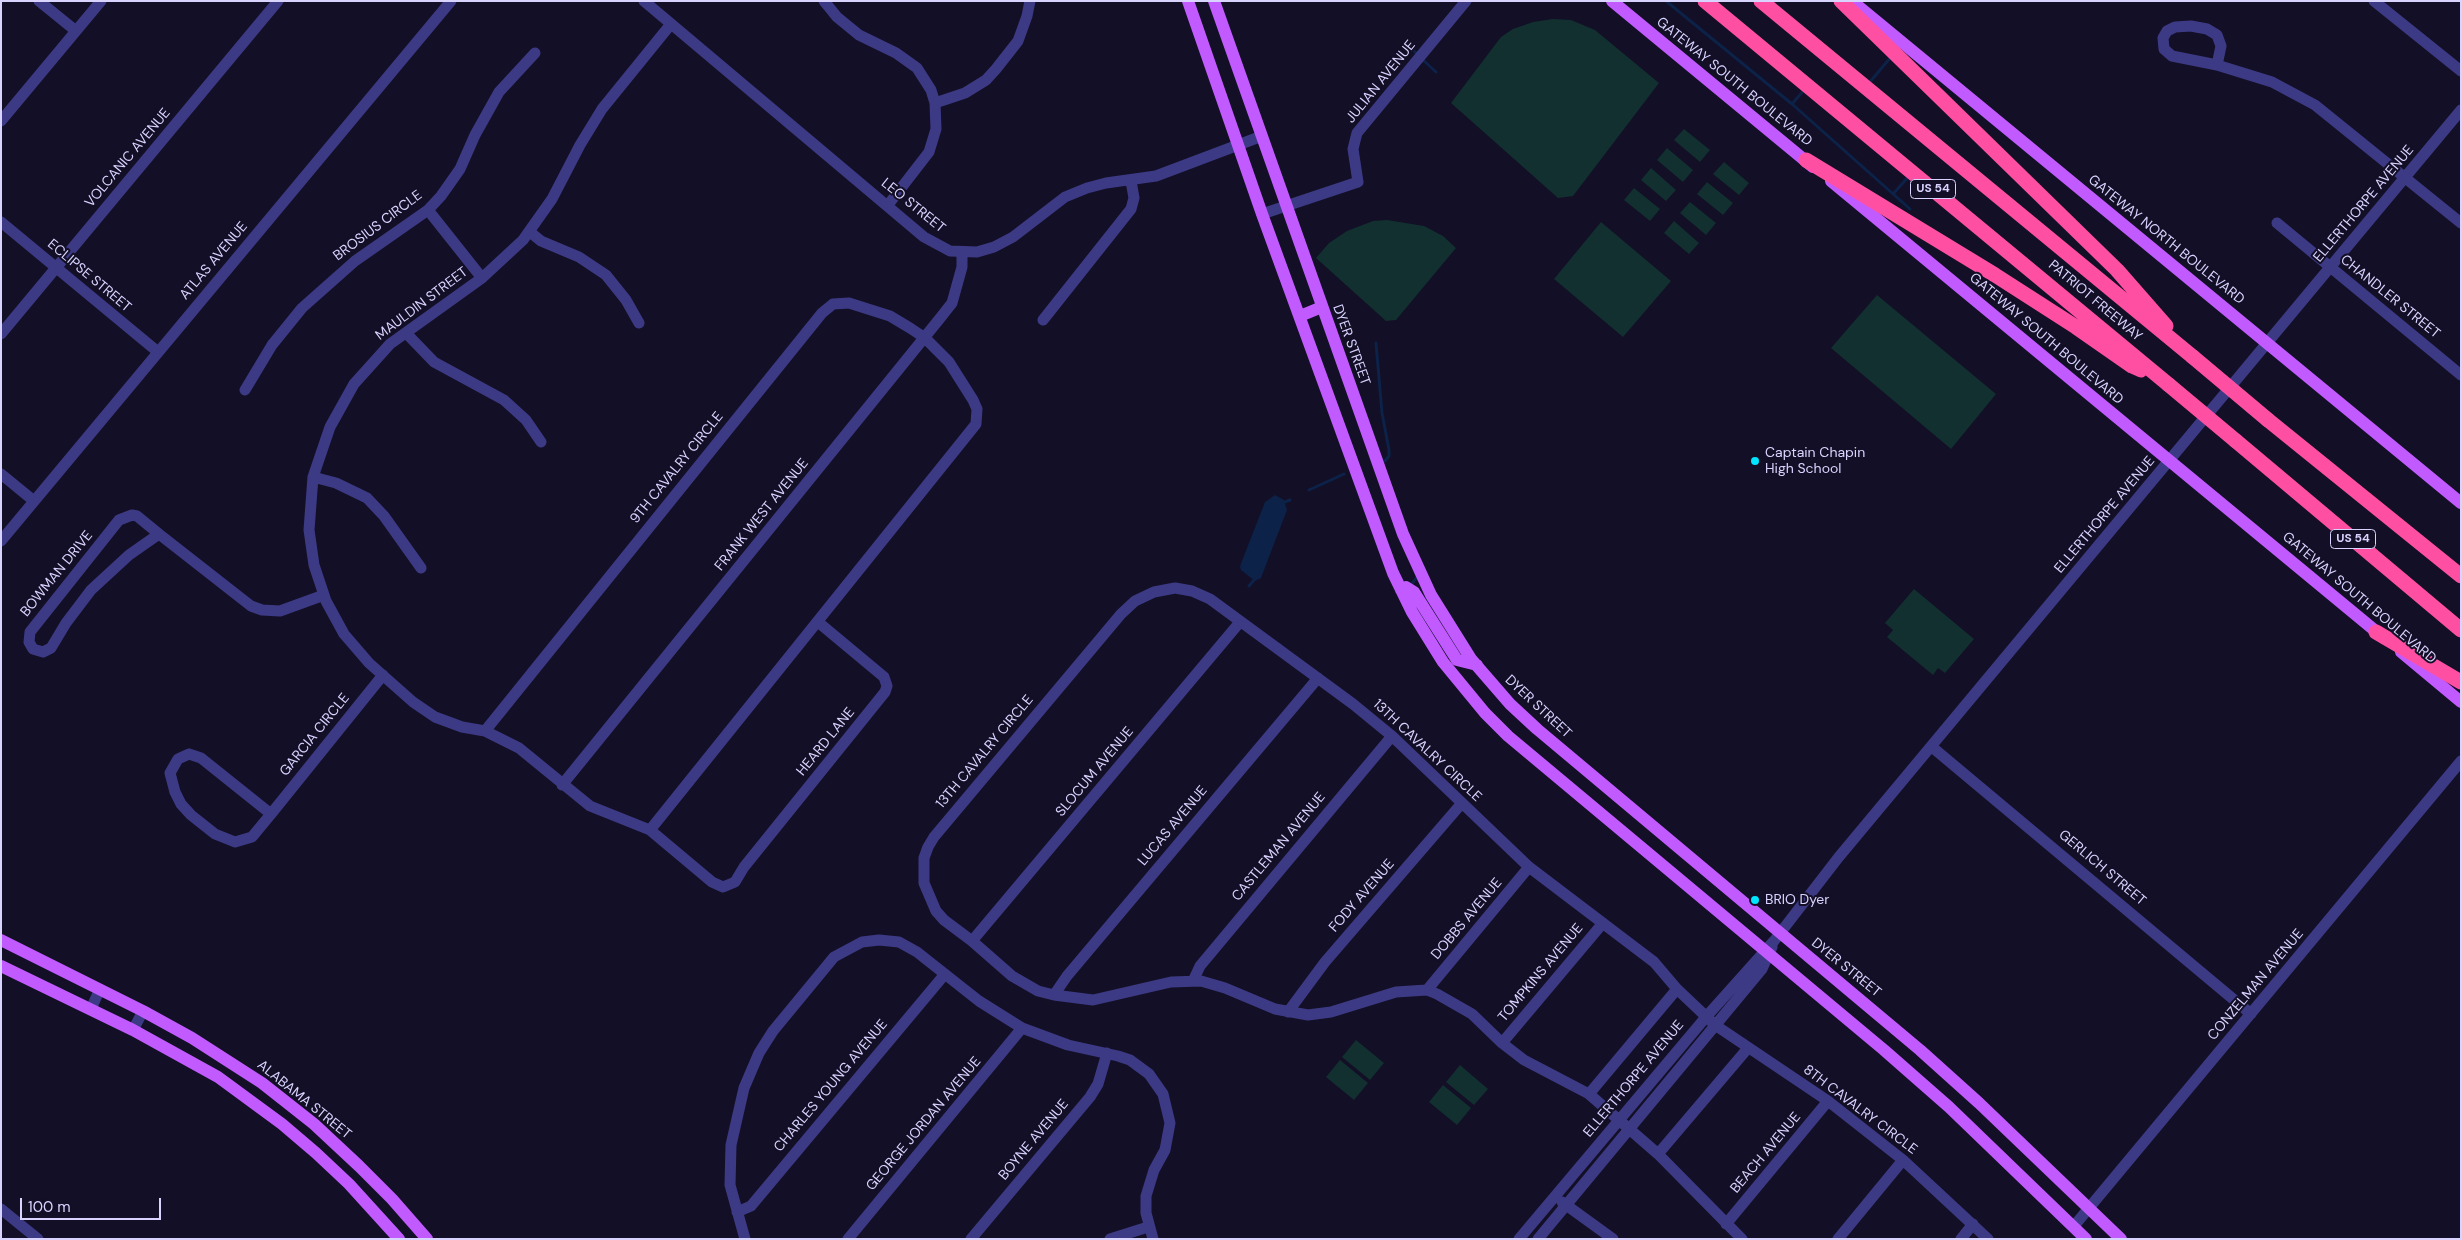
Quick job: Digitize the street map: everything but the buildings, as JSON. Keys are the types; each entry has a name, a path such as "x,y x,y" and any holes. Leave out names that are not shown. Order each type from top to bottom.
{"highway":[{"name":"PATRIOT FREEWAY","path":"1706,1 2165,381 2461,630"},
{"name":"PATRIOT FREEWAY","path":"1761,1 2268,420 2461,576"},
{"path":"1841,1 2117,270 2193,357"},
{"path":"1806,160 2052,311 2132,366 2165,381"},
{"path":"2376,632 2461,682"}],"main road":[{"name":"DYER STREET","path":"1188,1 1362,493 1401,590 1424,634 1444,662 1469,694 1502,730 1772,944 1920,1050 2121,1239"},
{"name":"DYER STREET","path":"1214,1 1285,207 1414,562 1450,628 1477,666 1510,704 1949,1107 2086,1239"},
{"name":"GATEWAY SOUTH BOULEVARD","path":"1612,1 2461,702"},
{"name":"GATEWAY NORTH BOULEVARD","path":"1852,1 2461,503"},
{"path":"1300,316 1322,307"},
{"path":"1401,590 1406,587 1414,592 1457,660 1477,666"},
{"name":"ALABAMA STREET","path":"1,940 142,1011 243,1070 293,1107 359,1166 392,1199 427,1239"},
{"path":"1,966 133,1030 218,1078 282,1124 349,1184 399,1239"}],"street":[{"path":"39,1 76,32"},
{"path":"1,121 101,1"},
{"name":"VOLCANIC AVENUE","path":"1,334 278,1"},
{"name":"ATLAS AVENUE","path":"1,540 451,1"},
{"name":"LEO STREET","path":"644,1 936,246 950,251 962,253 994,247 1013,238 1065,197 1087,188 1106,183 1131,181 1164,173 1262,136"},
{"path":"824,1 838,17 859,35 896,53 917,68 931,90 935,103 936,129 929,152 888,205"},
{"path":"935,103 965,94 986,80 1018,41 1028,16 1030,1"},
{"name":"JULIAN AVENUE","path":"1262,214 1358,182 1353,149 1357,133 1466,1"},
{"path":"2374,1 2461,71"},
{"name":"MAULDIN STREET","path":"671,24 602,109 552,199 530,232 507,257 482,278 384,350 350,391 330,427 313,477 309,505 310,538 314,565 324,595 344,634 369,663 413,702 435,717 462,727 485,731 502,738 527,753 562,785 590,806 650,830 712,882 723,887"},
{"path":"2217,65 2221,43 2214,31 2190,26 2175,27 2164,36 2162,44 2168,54 2217,65 2272,82 2309,102 2333,118 2461,223"},
{"name":"BROSIUS CIRCLE","path":"245,390 272,344 302,308 355,260 428,210 450,186 499,92 535,53"},
{"name":"ELLERTHORPE AVENUE","path":"1519,1239 1706,1017 1772,944 1932,747 2461,110"},
{"path":"1043,320 1131,209 1134,198 1131,181"},
{"path":"428,210 482,278"},
{"name":"ECLIPSE STREET","path":"1,222 158,352"},
{"name":"CHANDLER STREET","path":"2277,224 2461,375"},
{"path":"530,232 541,242 579,257 606,275 626,300 639,323"},
{"name":"FRANK WEST AVENUE","path":"562,785 952,304 962,267 962,253"},
{"name":"9TH CAVALRY CIRCLE","path":"485,731 822,313 833,304 849,303 890,316 925,338 949,362 977,409 976,424 650,830"},
{"path":"406,333 434,362 504,400 526,420 541,442"},
{"path":"1,474 34,501"},
{"path":"313,477 336,483 367,498 384,516 421,568"},
{"name":"BOWMAN DRIVE","path":"126,516 137,516 159,534 129,555 91,590 66,623 51,648 43,652 33,648 29,642 30,632 119,520 126,516"},
{"path":"159,534 251,606 262,610 280,611 324,595"},
{"name":"13TH CAVALRY CIRCLE","path":"1619,1119 1589,1094 1524,1060 1502,1043 1472,1014 1454,1002 1427,990 1396,992 1331,1012 1308,1015 1275,1009 1225,988 1193,981 1171,982 1094,1000 1038,991 1012,976 972,941 944,920 930,899 924,883 928,847 934,837 1121,614 1135,601 1154,592 1175,588 1192,591 1210,599 1318,678 1392,736 1529,867 1654,962 1677,989 1706,1017"},
{"name":"HEARD LANE","path":"723,887 735,882 744,867 885,692 887,686 884,677 818,622"},
{"name":"SLOCUM AVENUE","path":"972,941 1240,622"},
{"name":"GARCIA CIRCLE","path":"271,814 197,756 184,755 171,768 175,792 191,815 202,826 230,841 242,841 252,837 271,814 383,675"},
{"name":"LUCAS AVENUE","path":"1054,995 1067,976 1318,678"},
{"name":"CASTLEMAN AVENUE","path":"1193,981 1200,966 1392,736"},
{"name":"GERLICH STREET","path":"1932,747 2251,1014"},
{"name":"CONZELMAN AVENUE","path":"2074,1226 2461,761"},
{"name":"FODY AVENUE","path":"1288,1012 1325,962 1462,803"},
{"name":"DOBBS AVENUE","path":"1427,990 1529,867"},
{"name":"TOMPKINS AVENUE","path":"1502,1043 1604,923"},
{"path":"746,1239 730,1185 731,1145 744,1088 759,1053 773,1030 834,957 862,942 899,942 917,952 979,1001 1022,1028 1068,1045 1130,1060 1157,1082 1168,1106 1169,1136 1165,1150 1154,1170 1146,1196 1148,1227 1153,1239"},
{"name":"ELLERTHORPE AVENUE","path":"1538,1239 1762,969 1772,944"},
{"name":"CHARLES YOUNG AVENUE","path":"737,1212 751,1206 945,974"},
{"path":"1589,1094 1677,989"},
{"path":"91,1009 99,991"},
{"path":"133,1030 142,1011"},
{"name":"8TH CAVALRY CIRCLE","path":"1706,1017 1748,1048 1828,1101 1904,1160 1988,1239"},
{"name":"GEORGE JORDAN AVENUE","path":"848,1239 1022,1028"},
{"path":"1658,1154 1748,1048"},
{"name":"BOYNE AVENUE","path":"970,1239 1090,1097 1098,1084 1107,1053"},
{"name":"BEACH AVENUE","path":"1726,1224 1828,1101"},
{"path":"1619,1119 1658,1154 1742,1239"},
{"path":"1838,1239 1904,1160"},
{"path":"1554,1197 1605,1237"},
{"path":"1,1209 38,1239"},
{"path":"1961,1239 1973,1224"},
{"path":"1110,1239 1148,1227"}],"green space":[{"path":"1553,19 1571,20 1595,30 1659,83 1573,196 1558,198 1451,103 1501,37 1513,29 1533,22"},
{"path":"1684,129 1710,150 1700,162 1674,140"},
{"path":"1667,148 1693,170 1683,182 1657,160"},
{"path":"1724,162 1749,183 1739,195 1713,174"},
{"path":"1651,168 1676,190 1666,201 1641,180"},
{"path":"1707,182 1733,203 1723,215 1697,194"},
{"path":"1634,188 1660,209 1650,221 1624,200"},
{"path":"1690,202 1716,223 1706,235 1680,213"},
{"path":"1387,220 1424,226 1443,236 1456,248 1396,320 1386,321 1316,258 1329,243 1347,231 1373,221"},
{"path":"1674,221 1699,243 1689,254 1664,233"},
{"path":"1601,222 1671,281 1623,337 1554,279"},
{"path":"1877,295 1996,394 1951,449 1831,348"},
{"path":"1914,589 1974,639 1945,673 1938,668 1933,675 1887,637 1893,630 1885,623"},
{"path":"1356,1040 1384,1063 1370,1080 1342,1057"},
{"path":"1340,1060 1368,1083 1354,1100 1326,1077"},
{"path":"1460,1065 1488,1089 1474,1105 1446,1082"},
{"path":"1443,1085 1471,1108 1457,1125 1429,1102"}],"water":[{"path":"1275,495 1284,500 1287,510 1261,578 1255,581 1241,570 1240,566 1265,502"}],"waterway":[{"path":"1666,1 1792,104 1910,209"},
{"path":"1408,45 1418,55"},
{"path":"1869,83 1891,57"},
{"path":"1422,59 1436,72"},
{"path":"1792,104 1804,90"},
{"path":"1893,194 1909,176"},
{"path":"1376,343 1382,413 1389,450 1389,456 1385,461"},
{"path":"1309,490 1344,474"},
{"path":"1285,502 1290,500"},
{"path":"1409,587 1418,576"},
{"path":"1249,586 1254,580"}],"place":[{"name":"Captain Chapin High School","path":"1755,461"},
{"name":"BRIO Dyer","path":"1755,900"}]}
